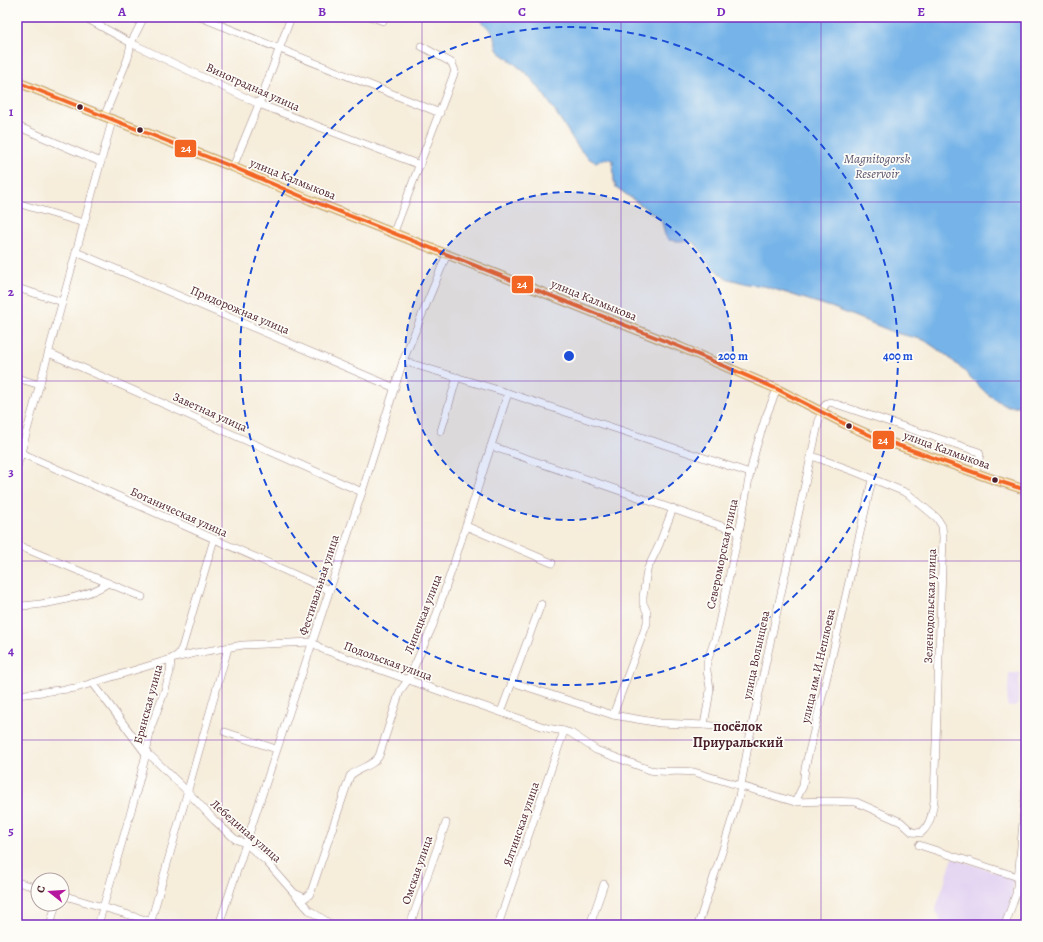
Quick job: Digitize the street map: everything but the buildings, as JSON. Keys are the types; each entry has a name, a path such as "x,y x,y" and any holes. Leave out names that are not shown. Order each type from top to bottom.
{"main road":[{"name":"улица Калмыкова","path":"17,82 233,167 310,200 394,232 680,347 777,389 845,424 872,436 1026,490"}],"street":[{"name":"Виноградная улица","path":"84,17 131,43 259,104 420,165"},
{"path":"17,467 101,162 108,119 127,63 131,43 144,17"},
{"path":"200,17 440,113"},
{"path":"233,167 259,104 291,17"},
{"path":"372,17 383,21"},
{"path":"394,232 455,71 454,66 449,61 421,46"},
{"path":"17,126 101,162"},
{"path":"17,203 84,224"},
{"name":"Придорожная улица","path":"76,252 395,388"},
{"name":"Фестивальная улица","path":"219,925 362,492 403,361 447,254"},
{"path":"17,288 63,302"},
{"name":"Заветная улица","path":"49,352 362,492"},
{"path":"403,361 508,393 750,473"},
{"path":"17,378 40,385"},
{"path":"441,431 457,378"},
{"name":"Североморская улица","path":"704,725 710,688 707,662 716,636 759,435 777,389"},
{"name":"Липецкая улица","path":"296,894 305,898 309,895 350,776 355,771 377,760 400,691 408,680 433,625 508,393"},
{"path":"822,411 827,403 830,402 979,452 980,455 975,473"},
{"name":"улица Волынцева","path":"698,925 723,849 741,786 751,730 822,411"},
{"path":"491,446 739,532"},
{"name":"Ботаническая улица","path":"21,453 329,590"},
{"name":"Зеленодольская улица","path":"795,802 856,802 901,822 912,832 921,833 930,820 934,801 943,537 942,526 938,518 902,490 872,480 856,472 812,456"},
{"name":"улица им.И.Неплюева","path":"795,802 803,786 805,768 872,480"},
{"path":"613,715 647,623 647,612 643,603 643,597 647,570 659,545 673,508"},
{"path":"466,526 552,563"},
{"name":"Брянская улица","path":"98,925 146,754 151,727 166,690 171,659 181,652 214,540"},
{"path":"17,545 142,597"},
{"path":"17,606 30,606 85,594 100,589 108,583"},
{"path":"501,712 541,604"},
{"path":"17,695 76,688 195,653 243,645 312,642"},
{"name":"Подольская улица","path":"312,642 322,649 408,680 547,728 564,731 596,750 650,770 659,772 684,770 741,786"},
{"path":"151,921 228,648"},
{"path":"512,682 613,715 660,723 704,725 751,730"},
{"name":"Лебединая улица","path":"93,683 146,754 152,757 214,820 235,839 245,843 266,861 309,910 332,925"},
{"name":"Ялтинская улица","path":"498,925 564,731"},
{"path":"224,732 276,749"},
{"path":"741,786 795,802"},
{"path":"1005,925 1016,894 1026,787"},
{"name":"Омская улица","path":"410,925 446,823"},
{"path":"920,845 1018,877"},
{"path":"17,882 30,886"},
{"path":"590,925 604,884"},
{"path":"70,898 163,925"},
{"path":"50,925 54,912"}],"shaded area":[{"path":"1009,673 1020,673 1018,706 1007,706"},
{"path":"1026,856 1026,892 1022,891"},
{"path":"953,858 1014,878 1011,905 1004,925 936,925 941,920 935,911"}],"water":[{"name":"Magnitogorsk Reservoir","path":"478,17 1026,17 1026,406 1008,406 998,401 986,393 946,355 924,340 896,333 831,307 764,286 748,284 725,278 709,264 694,243 689,241 669,240 665,235 663,224 660,219 616,187 614,181 613,161 606,159 595,162 585,155 577,146 547,99 528,75 499,52 493,33"}],"transit line":[{"name":"24","path":"17,82 233,167 310,200 680,347 777,389 845,424 872,436 1026,490"}],"district":[{"name":"посёлок Приуральский","path":"738,734"}]}
